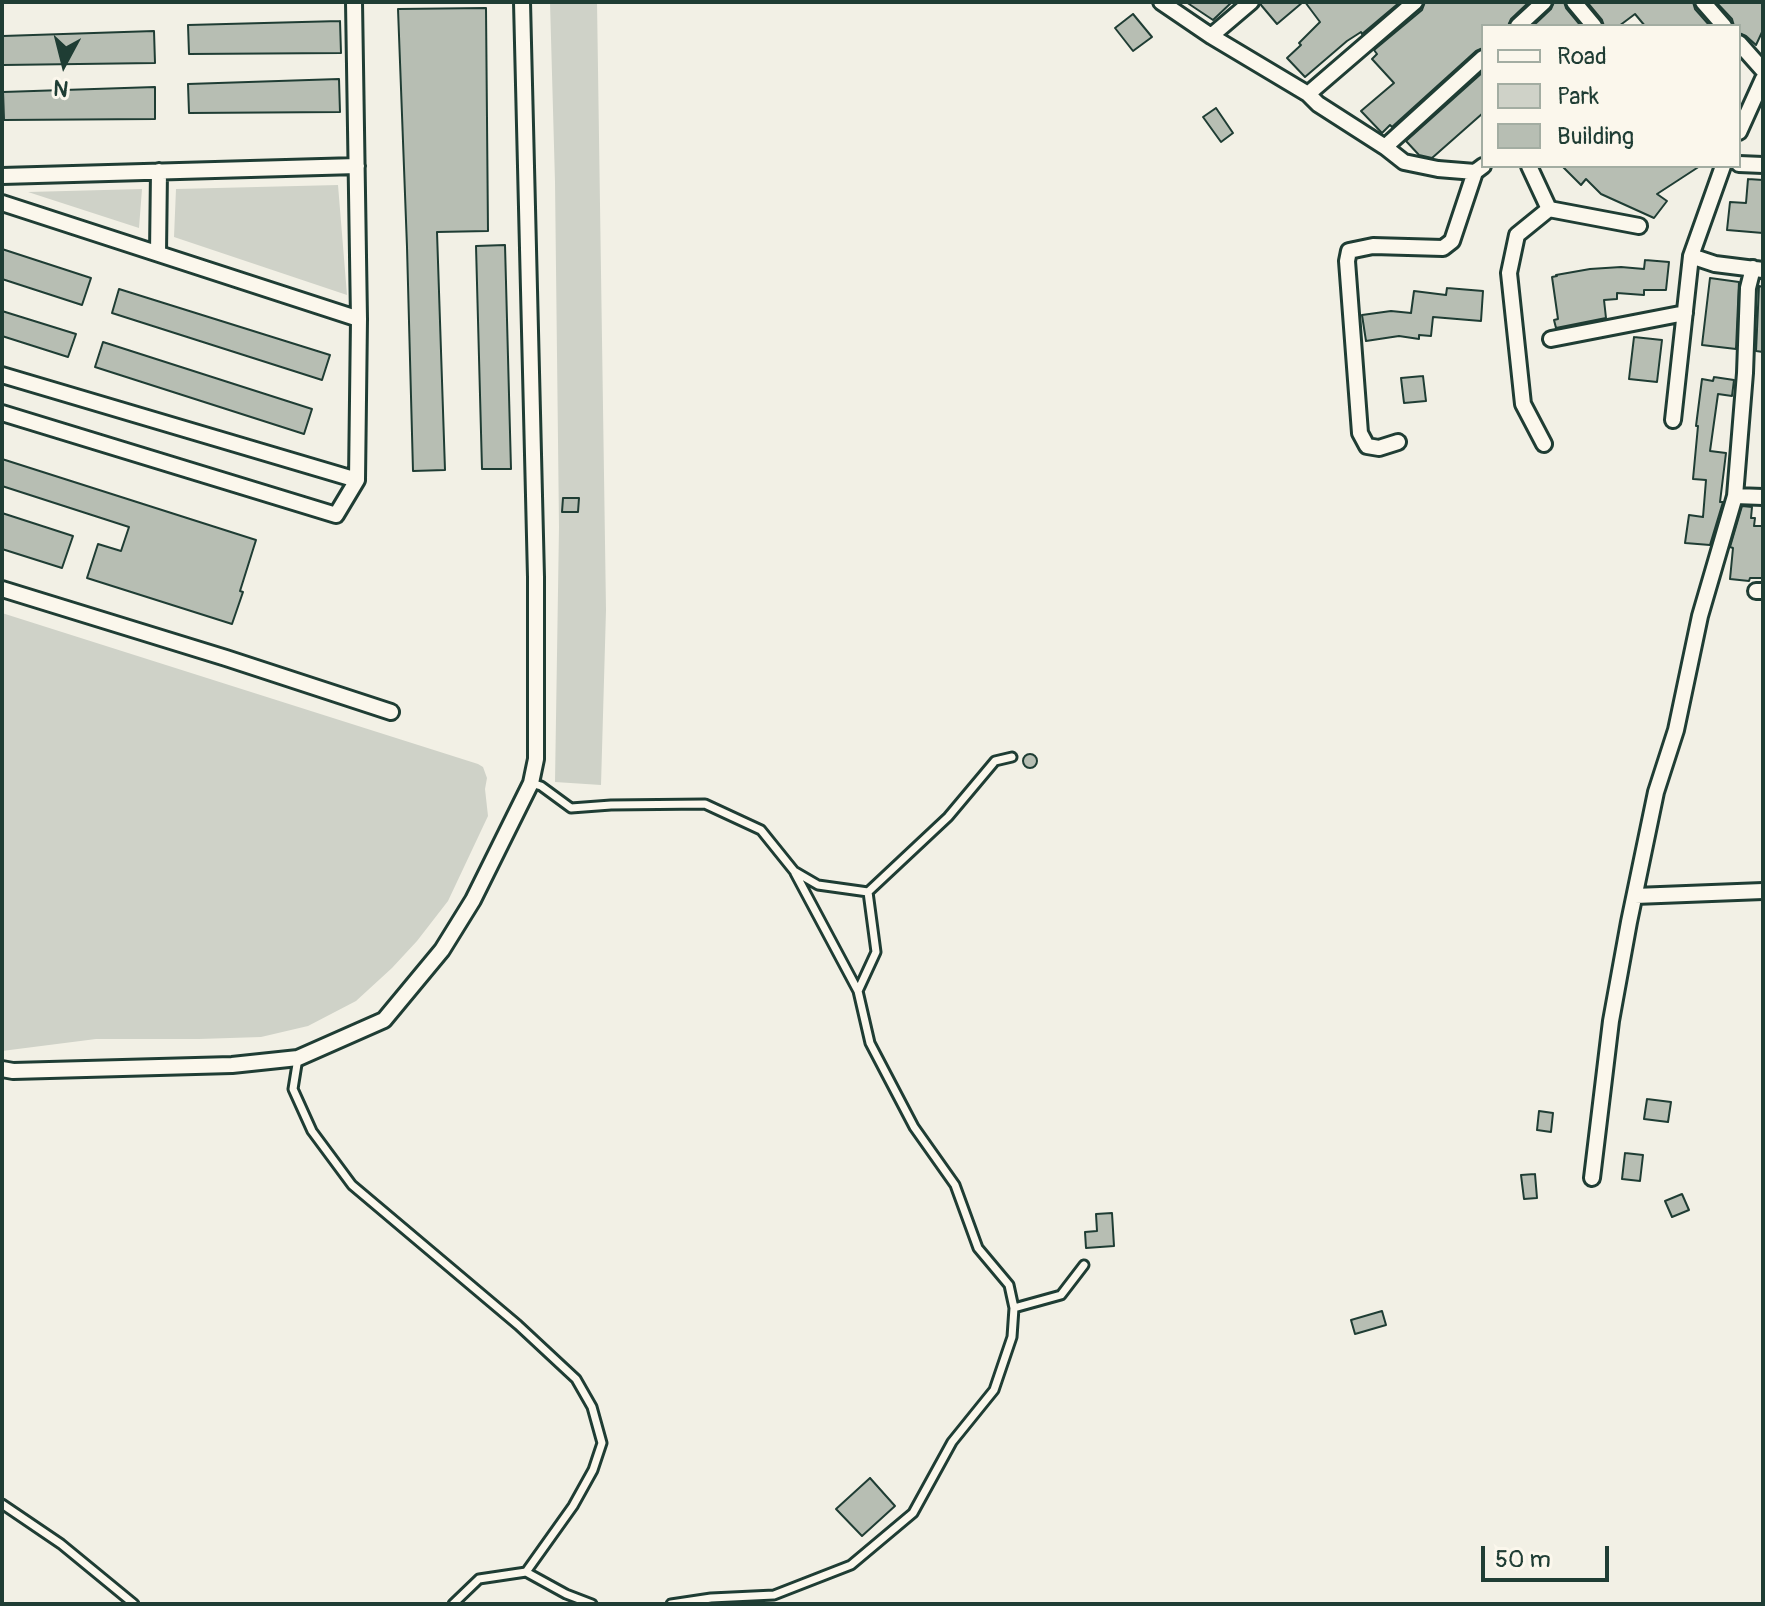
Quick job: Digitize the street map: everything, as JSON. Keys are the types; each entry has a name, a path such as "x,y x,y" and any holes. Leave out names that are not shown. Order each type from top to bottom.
{"street":[{"path":"2,413 336,515 357,480 359,319 354,2"},
{"path":"6,1073 232,1065 298,1058 384,1020 442,950 473,900 531,783 536,759 536,577 522,2"},
{"path":"1161,2 1308,94 1404,162 1438,169 1479,169 1452,241 1443,248 1373,246 1349,251 1347,261 1360,433 1367,446 1379,448 1398,442"},
{"path":"1211,36 1251,2"},
{"path":"1308,94 1415,2"},
{"path":"1520,24 1544,2"},
{"path":"1574,2 1592,24"},
{"path":"1703,2 1722,24"},
{"path":"1741,45 1763,70"},
{"path":"1385,147 1481,60"},
{"path":"1741,128 1763,79"},
{"path":"1741,164 1763,165"},
{"path":"2,176 357,166"},
{"path":"1530,168 1549,209"},
{"path":"1673,420 1691,256 1718,169"},
{"path":"158,253 159,171"},
{"path":"2,203 359,319"},
{"path":"1544,444 1523,404 1509,273 1517,235 1549,209 1639,226"},
{"path":"1592,1178 1611,1021 1656,792 1676,730 1700,616 1735,496 1748,288 1758,269 1715,264 1691,256"},
{"path":"1551,339 1685,313"},
{"path":"2,375 357,480"},
{"path":"1735,496 1763,497"},
{"path":"2,589 391,712"},
{"path":"1635,896 1763,891"}],"lane":[{"path":"868,892 948,817 995,761 1012,757"},
{"path":"531,783 541,786 571,808 705,804 761,830 794,871 858,991 870,1043 914,1127 955,1185 978,1248 1009,1285 1014,1308 1012,1337 994,1390 952,1442 913,1513 851,1565 774,1595 711,1598 671,1604"},
{"path":"794,871 818,885 868,892"},
{"path":"858,991 876,952 868,892"},
{"path":"298,1058 293,1089 312,1131 352,1185 518,1325 576,1379 592,1407 602,1443 593,1470 573,1506 526,1572"},
{"path":"1014,1308 1061,1295 1084,1265"},
{"path":"2,1504 61,1544 134,1604"},
{"path":"453,1604 479,1579 526,1572 592,1604"}],"green space":[{"path":"550,2 597,2 606,610 601,785 555,782 559,527"},
{"path":"338,185 347,295 174,237 176,189"},
{"path":"142,189 139,228 28,192"},
{"path":"2,613 483,767 487,778 488,816 448,901 417,941 356,1001 308,1026 261,1037 96,1039 2,1051"}],"building":[{"path":"1186,2 1232,2 1213,20"},
{"path":"1261,2 1303,2 1277,24"},
{"path":"1305,2 1400,2 1305,77 1287,58 1320,22"},
{"path":"1425,2 1529,2 1509,24 1481,24 1481,49 1382,133 1361,111 1394,83 1372,59 1377,54 1374,50 1422,10"},
{"path":"1554,2 1564,2 1579,24 1535,24"},
{"path":"1587,2 1693,2 1708,24 1643,24 1635,14 1622,24 1603,24"},
{"path":"1716,2 1763,2 1763,30 1756,45 1741,34 1741,24 1733,24"},
{"path":"486,8 488,231 437,232 445,470 413,471 398,9"},
{"path":"1133,14 1152,37 1133,51 1115,28"},
{"path":"340,21 341,53 189,54 188,25"},
{"path":"154,31 155,63 3,65 3,36"},
{"path":"1481,74 1481,115 1432,158 1419,155 1406,141"},
{"path":"339,79 340,112 189,113 188,84"},
{"path":"155,87 155,119 4,120 3,92"},
{"path":"1216,108 1233,133 1221,142 1203,117"},
{"path":"1564,168 1697,168 1657,194 1667,201 1654,218 1601,194 1586,179 1581,185"},
{"path":"1748,179 1763,180 1763,233 1727,230 1730,202 1746,203"},
{"path":"505,245 511,469 482,469 476,246"},
{"path":"2,249 91,278 82,305 2,279"},
{"path":"1645,260 1669,262 1666,290 1644,290 1644,295 1617,293 1617,299 1604,300 1606,318 1556,328 1554,320 1558,319 1552,277 1590,269 1644,269"},
{"path":"1710,278 1739,282 1736,349 1702,345"},
{"path":"1759,286 1763,287 1763,352 1756,351"},
{"path":"1447,288 1483,291 1481,321 1433,317 1431,336 1419,335 1419,339 1399,336 1366,341 1362,315 1391,311 1411,313 1414,291 1446,295"},
{"path":"119,289 330,355 322,380 112,313"},
{"path":"2,311 76,334 68,357 2,336"},
{"path":"1634,337 1662,340 1657,382 1629,379"},
{"path":"103,342 312,409 304,434 95,367"},
{"path":"1423,376 1426,401 1404,403 1401,378"},
{"path":"1714,377 1734,380 1732,396 1718,394 1710,451 1726,453 1720,502 1723,502 1710,545 1685,543 1689,515 1703,517 1706,480 1693,479 1696,426 1702,379 1713,381"},
{"path":"2,459 256,540 232,624 87,578 98,544 121,551 129,527 2,486"},
{"path":"563,498 579,498 578,512 562,512"},
{"path":"1742,506 1752,507 1754,526 1763,526 1763,578 1750,578 1749,581 1730,579 1733,548 1730,547"},
{"path":"2,513 73,536 62,568 2,549"},
{"path":"1030,754 1037,761 1030,768 1023,761"},
{"path":"1647,1099 1671,1102 1668,1122 1644,1119"},
{"path":"1539,1111 1553,1113 1551,1132 1537,1130"},
{"path":"1625,1153 1643,1155 1640,1181 1622,1179"},
{"path":"1535,1174 1537,1198 1524,1199 1521,1175"},
{"path":"1682,1194 1689,1210 1672,1217 1665,1201"},
{"path":"1112,1213 1114,1246 1086,1248 1085,1232 1097,1231 1096,1214"},
{"path":"1382,1311 1386,1325 1355,1334 1351,1320"},
{"path":"870,1478 895,1506 862,1536 836,1509"}]}
